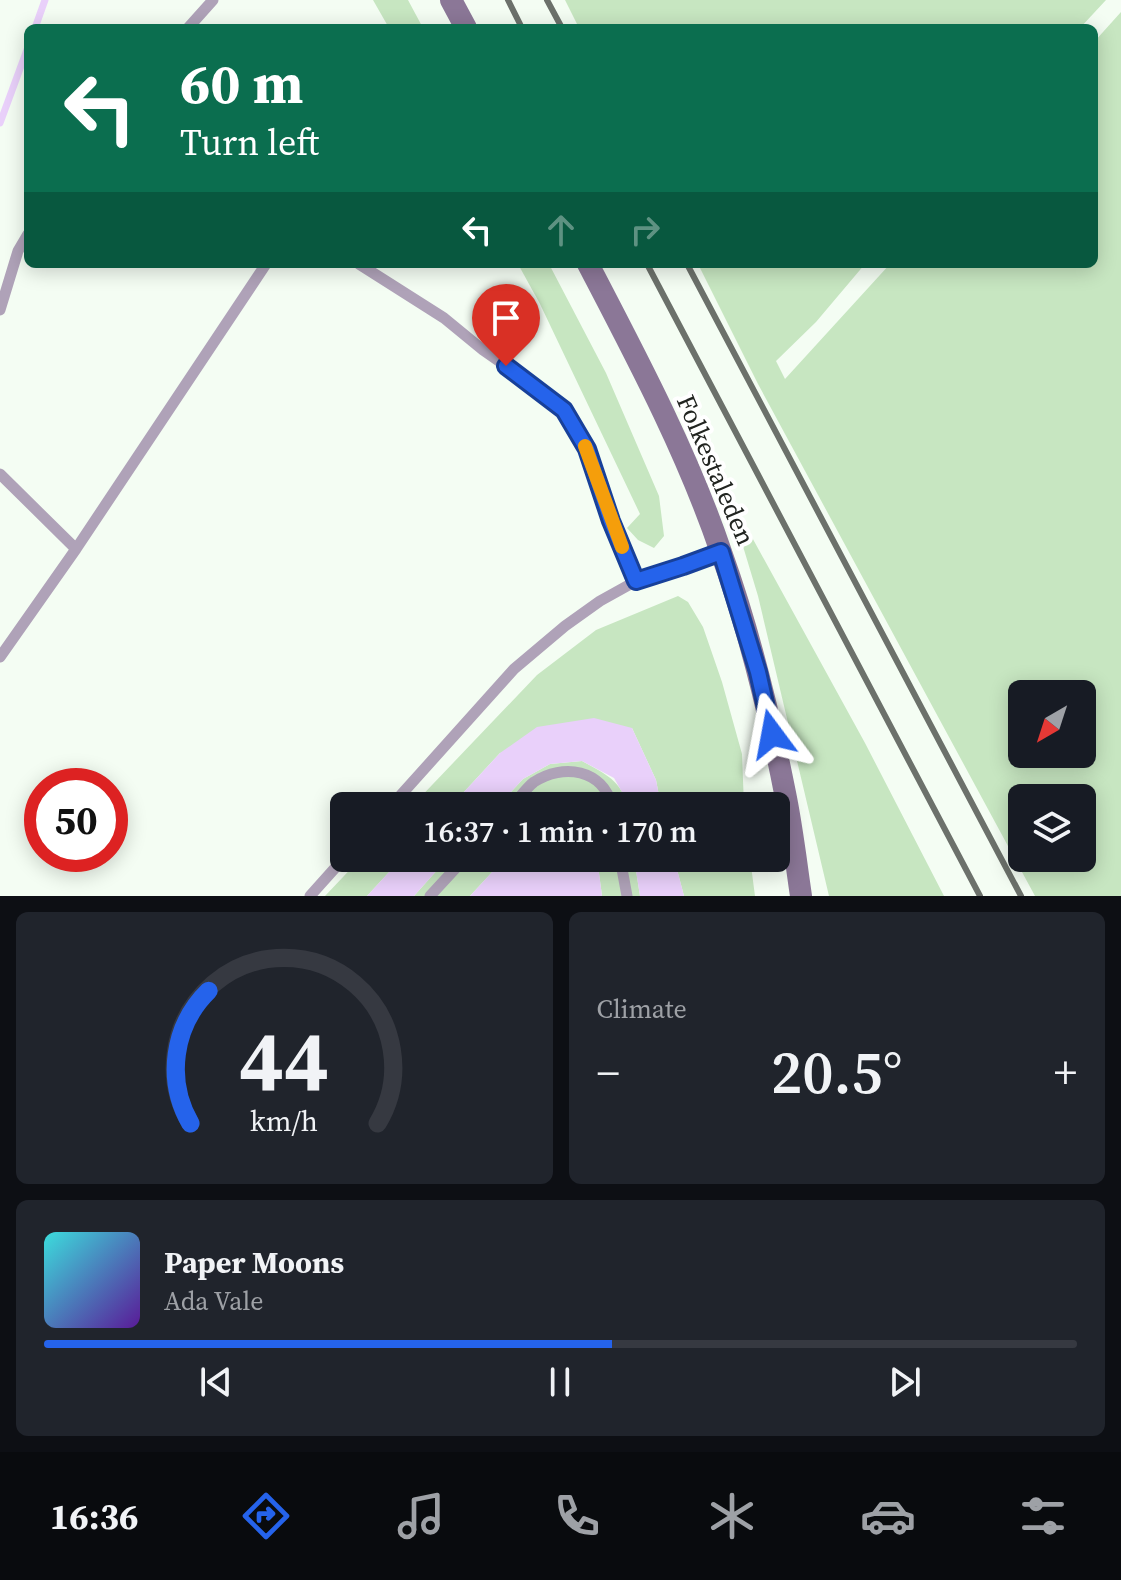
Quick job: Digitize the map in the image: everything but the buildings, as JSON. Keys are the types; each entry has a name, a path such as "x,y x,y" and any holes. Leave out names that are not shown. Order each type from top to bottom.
{"main road":[{"path":"451,0 464,24"},
{"name":"Folkestaleden","path":"590,268 670,428 721,552 758,672 786,795 801,896"}],"lane":[{"path":"192,24 213,0"},
{"path":"0,310 24,241"},
{"path":"0,657 263,268"},
{"path":"365,268 444,318 564,410 587,449 611,521 636,581"},
{"path":"0,474 76,549"},
{"path":"404,792 514,669 565,626 636,581 721,552"},
{"path":"525,792 533,783 560,771 585,774 602,784 606,792"},
{"path":"310,896 331,872"},
{"path":"430,896 452,872"},
{"path":"623,872 627,896"}],"green space":[{"path":"373,0 408,0 421,24 387,24"},
{"path":"565,0 1106,0 1084,24 577,24"},
{"path":"1121,12 1121,896 1035,896 1022,872 1096,872 1096,784 1008,784 1008,846 758,384 700,268 862,268 816,322 776,361 785,379 886,268 1098,268 1098,38"},
{"path":"520,268 551,268 606,373 659,496 664,536 654,548 638,540 627,528 640,514"},
{"path":"726,490 865,743 944,896 829,896 758,596"},
{"path":"678,596 688,602 703,627 722,682 742,754 743,792 658,792 656,780 632,728 500,753 464,792 425,792 537,675 596,630"},
{"path":"582,761 604,773 622,792 511,792 523,779 550,764"},
{"path":"348,872 389,872 367,896 325,896"},
{"path":"435,872 492,872 470,896 414,896"},
{"path":"599,872 636,872 640,896 602,896"},
{"path":"678,872 752,872 755,896 684,896"}],"shaded area":[{"path":"594,718 632,728 656,780 658,792 622,792 614,778 582,761 550,764 523,779 511,792 464,792 500,753 537,727"},
{"path":"389,872 435,872 414,896 367,896"},
{"path":"492,872 599,872 602,896 470,896"},
{"path":"636,872 678,872 684,896 640,896"}],"waterway":[{"path":"36,24 45,0"},
{"path":"0,123 24,58"}],"railway":[{"path":"508,0 520,24"},
{"path":"547,0 560,24"},
{"path":"649,268 980,896"},
{"path":"689,268 1021,896"}],"slow traffic":[{"path":"585,446 622,547"}],"route":[{"path":"506,366 564,410 587,449 611,521 636,581 721,552 758,672 772,734"}]}
